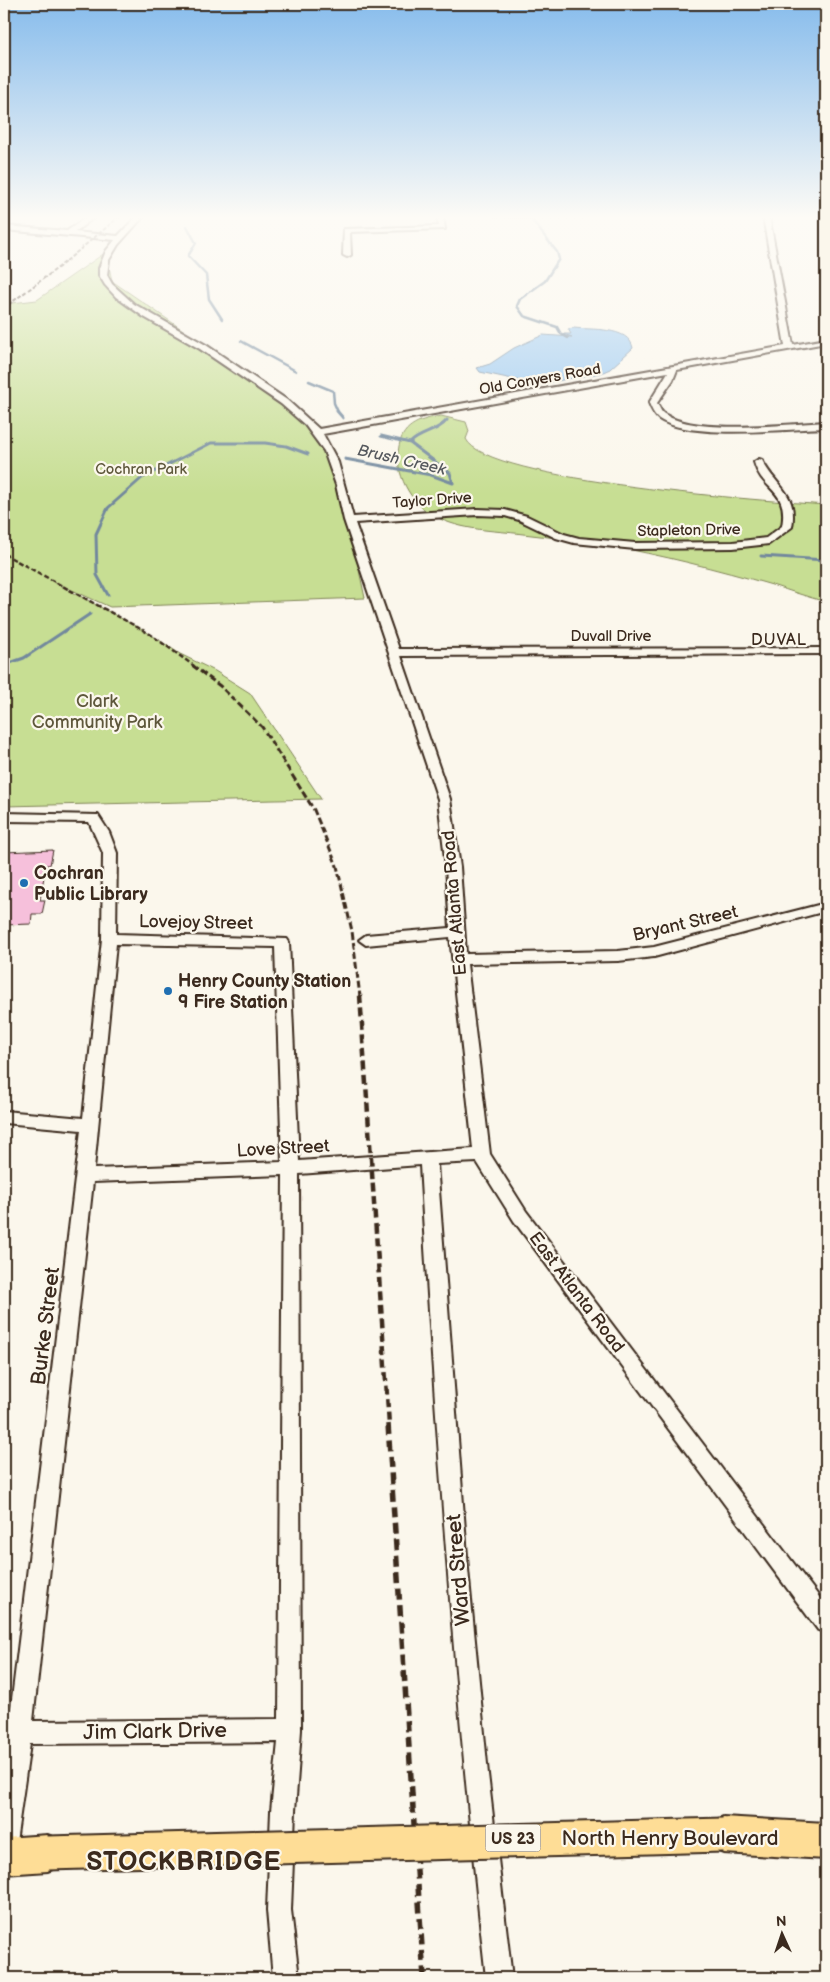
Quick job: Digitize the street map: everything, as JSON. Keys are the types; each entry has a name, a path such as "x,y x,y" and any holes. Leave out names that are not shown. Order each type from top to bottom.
{"highway":[{"name":"North Henry Boulevard","path":"4,1856 48,1853 274,1848 567,1836 723,1835 826,1841"}],"street":[{"name":"East Atlanta Road","path":"136,308 202,346 290,405 317,432 342,484 349,520 444,799 458,932 459,959 482,1155 520,1216 826,1623"},
{"path":"782,308 789,348"},
{"name":"Old Conyers Road","path":"317,432 826,341"},
{"path":"673,369 669,380 653,403 663,418 674,422 711,428 826,425"},
{"name":"Stapleton Drive","path":"517,516 560,536 594,543 634,546 732,545 769,541 787,527 789,507 782,494 760,470 759,462"},
{"name":"Taylor Drive","path":"349,520 477,512 517,516"},
{"name":"Duvall Drive","path":"395,653 478,651 826,651"},
{"name":"Burke Street","path":"4,817 93,818 102,832 110,853 109,939 85,1176 20,1733 4,1842"},
{"name":"Bryant Street","path":"459,959 618,956 654,952 826,907"},
{"path":"366,940 458,932"},
{"name":"Lovejoy Street","path":"109,939 282,942 291,1168"},
{"path":"4,1117 90,1125"},
{"name":"Love Street","path":"85,1176 291,1168 482,1155"},
{"name":"Ward Street","path":"428,1160 442,1395 479,1810 499,1978"},
{"path":"286,1978 279,1910 283,1811 290,1730 291,1168"},
{"name":"Jim Clark Drive","path":"20,1733 290,1730"}],"green space":[{"name":"Cochran Park","path":"4,308 152,308 286,401 322,431 338,473 365,598 110,607 52,581 150,634 180,654 215,671 250,693 321,799 4,806"},
{"path":"441,416 466,422 469,431 466,439 485,454 523,467 574,478 633,487 826,505 826,602 731,573 647,553 544,536 489,531 456,525 434,516 425,510 411,495 402,477 398,456 401,439 409,428 420,421"}],"water":[{"path":"568,329 598,329 617,333 630,341 633,348 610,369 601,373 546,383 526,382 480,372 477,368 490,364 514,348 543,335 572,337 563,334 571,334"}],"building":[{"name":"Cochran Public Library","path":"53,850 50,865 46,865 40,900 45,900 42,914 32,914 31,924 4,925 4,852"}],"waterway":[{"path":"215,308 222,319"},
{"path":"519,308 524,316 557,327 561,334 568,338"},
{"path":"241,341 296,371"},
{"path":"309,381 333,391 334,403 338,412"},
{"path":"337,411 343,418"},
{"path":"410,443 419,436 439,427 447,420"},
{"path":"381,436 410,443"},
{"name":"Brush Creek","path":"108,595 97,575 96,534 108,508 142,478 211,443 265,443 286,446 308,454"},
{"name":"Brush Creek","path":"345,459 431,475 453,483 450,473 410,443"},
{"name":"Brush Creek","path":"761,556 826,560"},
{"name":"Brush Creek","path":"4,665 24,658 90,614"}],"railway":[{"path":"4,554 150,634 194,666"},
{"path":"192,665 220,686 262,727 314,810 337,866 352,931 360,997"},
{"path":"360,995 389,1425"},
{"path":"388,1424 424,1978"}],"place":[{"name":"Cochran Public Library","path":"24,883"},
{"name":"Henry County Station 9 Fire Station","path":"168,991"}],"district":[{"name":"DUVAL","path":"779,639"},
{"name":"STOCKBRIDGE","path":"184,1861"}],"park label":[{"name":"Clark Community Park","path":"97,711"}]}
